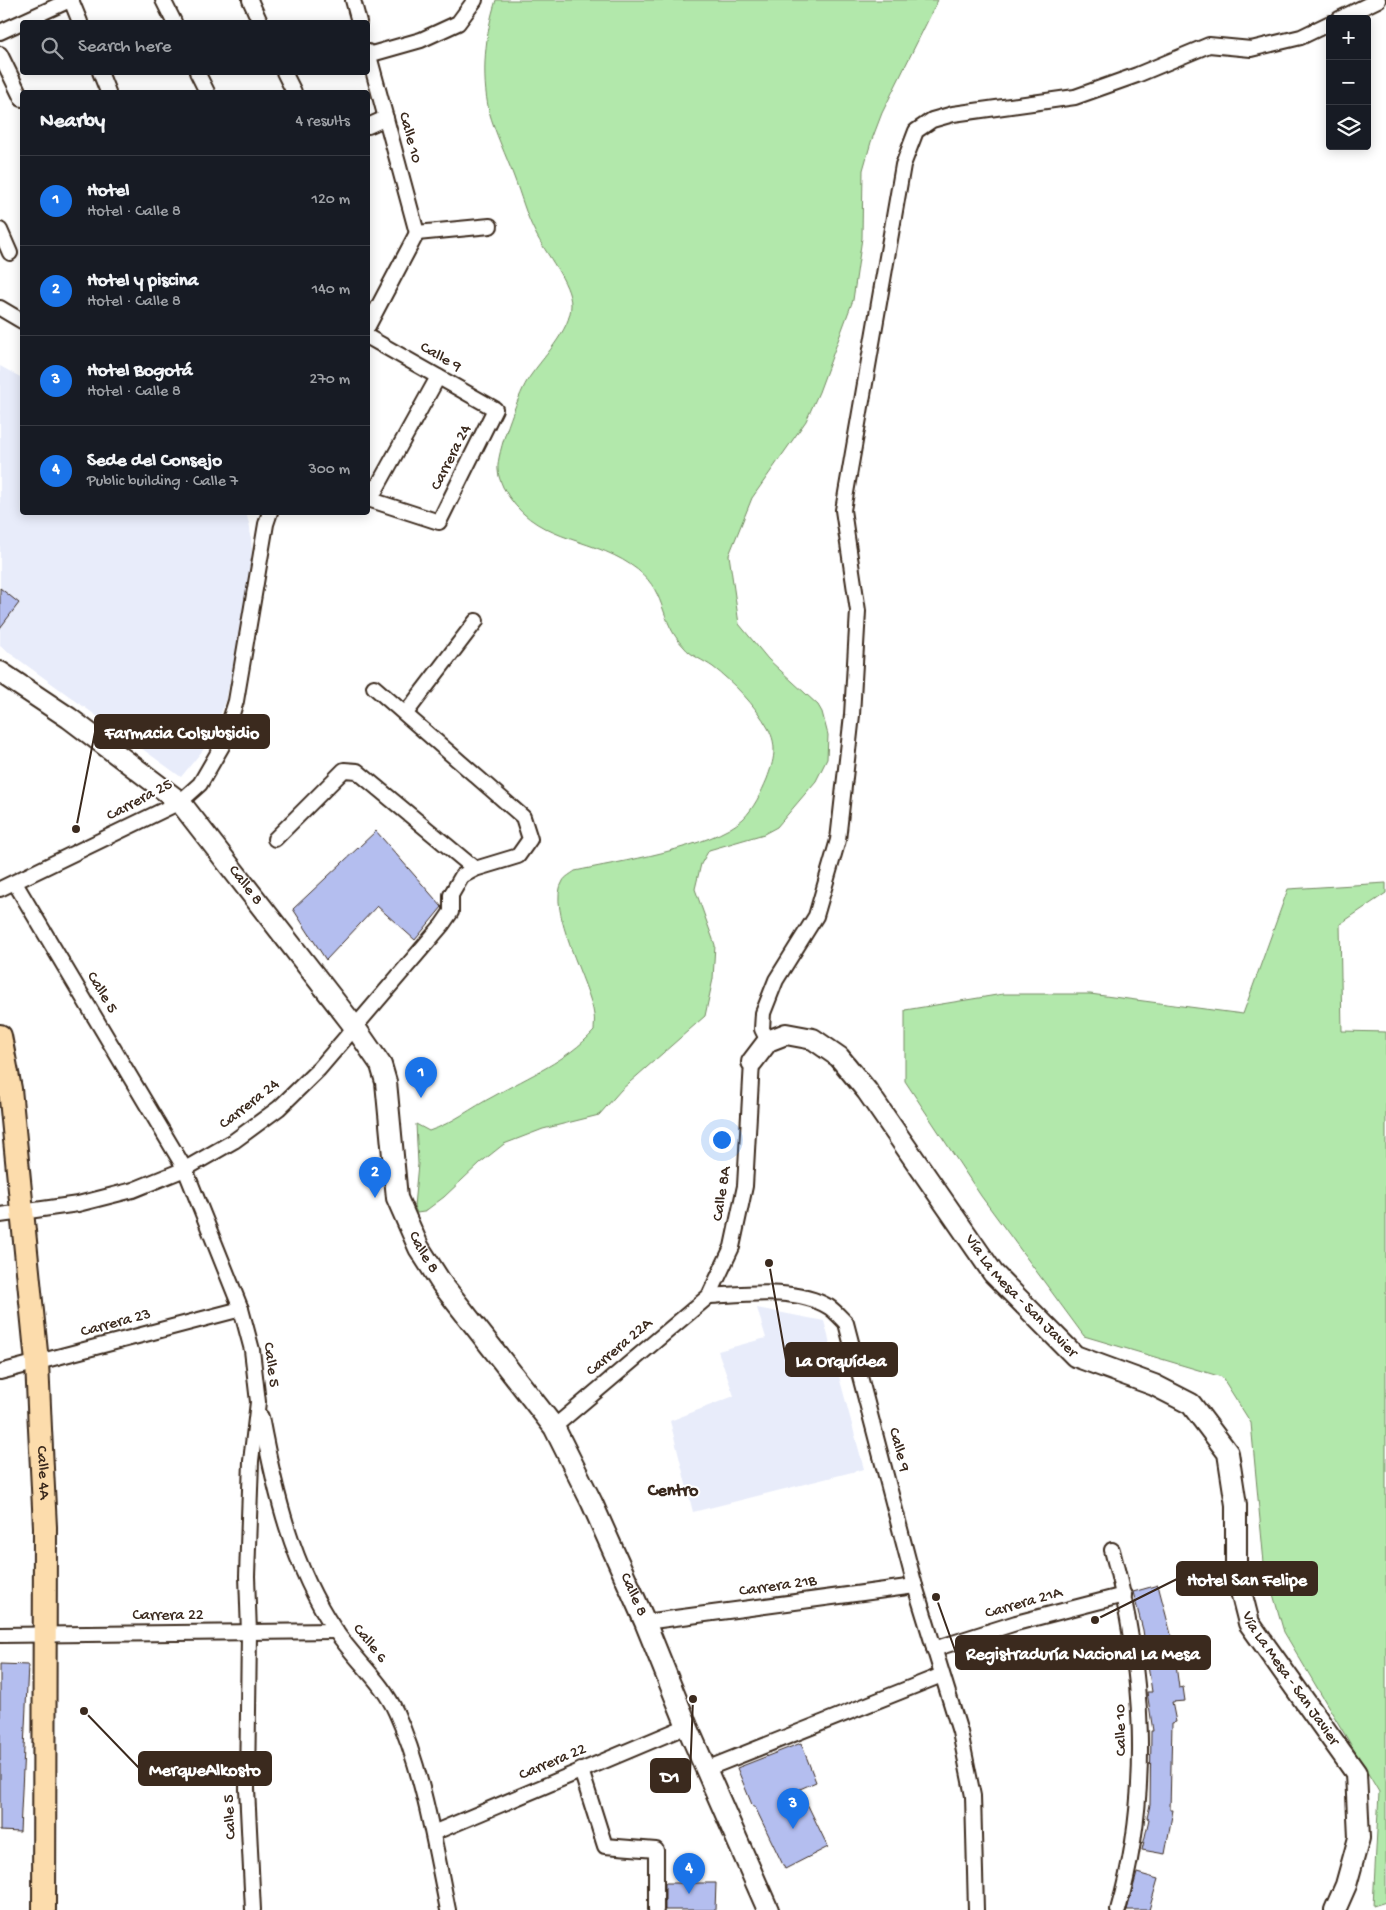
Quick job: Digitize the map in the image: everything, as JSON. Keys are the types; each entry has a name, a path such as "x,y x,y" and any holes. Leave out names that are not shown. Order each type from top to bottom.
{"main road":[{"name":"Calle 8","path":"0,672 69,718 180,802 354,1026 380,1065 386,1082 397,1198 419,1248 442,1284 554,1427 592,1503 645,1622 687,1726 768,1910"},
{"name":"Vía La Mesa - San Javier","path":"768,1041 786,1034 813,1039 840,1057 867,1091 1000,1280 1075,1356 1154,1386 1191,1404 1228,1453 1236,1505 1236,1572 1249,1623 1356,1773 1359,1838 1346,1885 1335,1910"},
{"name":"Calle 4A","path":"0,1036 10,1089 37,1362 45,1527 46,1839 44,1910"},
{"path":"752,1062 768,1041"}],"street":[{"path":"27,20 71,0 79,20"},
{"path":"163,0 173,20"},
{"path":"250,0 259,20"},
{"path":"353,0 358,20"},
{"path":"370,53 421,40 458,23 475,0"},
{"path":"1347,15 1378,0"},
{"path":"0,32 20,23"},
{"path":"768,1041 762,1028 763,1013 776,980 816,916 838,840 852,715 858,611 843,510 903,165 916,130 932,120 953,114 1075,98 1209,44 1250,49 1301,36 1326,25"},
{"path":"0,54 20,95"},
{"name":"Calle 10","path":"370,61 417,233"},
{"path":"101,75 107,90"},
{"path":"199,75 206,90"},
{"path":"286,75 293,90"},
{"path":"370,125 386,118"},
{"path":"370,322 417,233 490,226"},
{"path":"0,230 10,253"},
{"path":"0,308 20,321"},
{"name":"Calle 9","path":"370,338 496,409"},
{"path":"370,498 438,377"},
{"name":"Carrera 24","path":"370,500 439,522 496,409"},
{"name":"Carrera 25","path":"0,889 180,802 200,784 222,746 236,701 269,515"},
{"path":"406,713 476,621"},
{"path":"275,840 344,770 357,771 475,869 518,856 530,839 523,817 374,687"},
{"name":"Carrera 24","path":"0,1215 69,1206 133,1190 185,1169 234,1141 279,1108 319,1069 451,912 451,895 462,876 475,869"},
{"name":"Calle 5","path":"14,882 185,1169 241,1309 252,1350 258,1402 251,1461 248,1518 250,1633 247,1789 253,1910"},
{"name":"Calle 8A","path":"709,1296 732,1247 745,1186 752,1062"},
{"name":"Calle 9","path":"709,1296 770,1293 809,1299 830,1307 846,1323 915,1586 960,1732 973,1796 976,1910"},
{"name":"Carrera 22A","path":"554,1427 709,1296"},
{"name":"Carrera 23","path":"0,1372 241,1309"},
{"name":"Calle 6","path":"258,1402 275,1491 285,1523 309,1583 336,1631 381,1686 396,1711 408,1742 433,1833 448,1910"},
{"name":"Calle 10","path":"1112,1550 1124,1595 1139,1688 1140,1782 1128,1876 1118,1910"},
{"name":"Carrera 21B","path":"645,1622 915,1586"},
{"name":"Carrera 21A","path":"934,1649 1016,1623 1124,1595"},
{"name":"Carrera 22","path":"0,1635 336,1631"},
{"path":"706,1769 942,1675"},
{"name":"Carrera 22","path":"433,1833 687,1726"},
{"path":"581,1770 605,1846 656,1850 656,1910"}],"shaded area":[{"path":"0,366 20,377 20,515 247,515 250,527 252,552 247,593 227,696 212,739 181,777 0,646"},
{"path":"757,1308 824,1321 864,1469 693,1512 670,1421 734,1396 718,1351 766,1338"}],"green space":[{"path":"496,0 938,0 882,113 871,142 863,170 862,238 853,300 819,392 806,421 752,498 729,555 739,624 768,659 818,705 822,712 828,735 827,759 816,781 777,827 764,834 709,850 701,864 695,889 715,945 713,979 705,1016 621,1090 599,1115 543,1129 504,1144 480,1163 444,1197 424,1212 417,1213 414,1206 418,1164 416,1124 429,1131 446,1124 560,1059 594,1031 591,1002 564,928 560,909 559,893 563,881 575,871 687,846 729,829 743,819 757,800 772,766 774,753 773,741 768,728 744,695 713,667 687,650 676,636 652,584 631,565 614,555 562,536 529,519 515,505 503,487 498,474 500,451 518,399 527,381 561,335 570,315 571,305 567,287 539,240 529,219 489,111 485,83 485,55 489,27"},
{"path":"1386,883 1386,893 1340,924 1342,1031 1386,1032 1386,1902 1373,1906 1379,1792 1284,1632 1264,1563 1251,1423 1222,1377 1084,1336 981,1196 905,1081 905,1010 1003,994 1090,994 1243,1014 1288,889"}],"building":[{"path":"0,588 19,603 0,628"},
{"path":"376,831 442,907 415,940 377,906 326,960 293,909"},
{"path":"1158,1585 1173,1642 1179,1688 1183,1687 1185,1701 1172,1702 1176,1722 1172,1723 1170,1810 1173,1810 1165,1854 1142,1850 1150,1805 1151,1731 1153,1731 1147,1692 1152,1692 1143,1630 1133,1592"},
{"path":"0,1664 28,1665 20,1832 0,1831"},
{"path":"801,1743 816,1782 800,1789 828,1847 785,1869 755,1807 753,1807 737,1768"},
{"path":"1137,1873 1158,1879 1149,1910 1127,1910"},
{"path":"665,1883 716,1883 715,1910 665,1910"}],"place":[{"name":"Farmacia Colsubsidio","path":"76,829"},
{"name":"Hotel","path":"421,1098"},
{"name":"Hotel y piscina","path":"375,1198"},
{"name":"La Orquídea","path":"769,1263"},
{"name":"Registraduría Nacional La Mesa","path":"936,1597"},
{"name":"Hotel San Felipe","path":"1095,1620"},
{"name":"D1","path":"693,1699"},
{"name":"MerqueAlkosto","path":"84,1711"},
{"name":"Hotel Bogotá","path":"793,1829"},
{"name":"Sede del Consejo","path":"689,1894"}],"district":[{"name":"Centro","path":"673,1491"}]}
